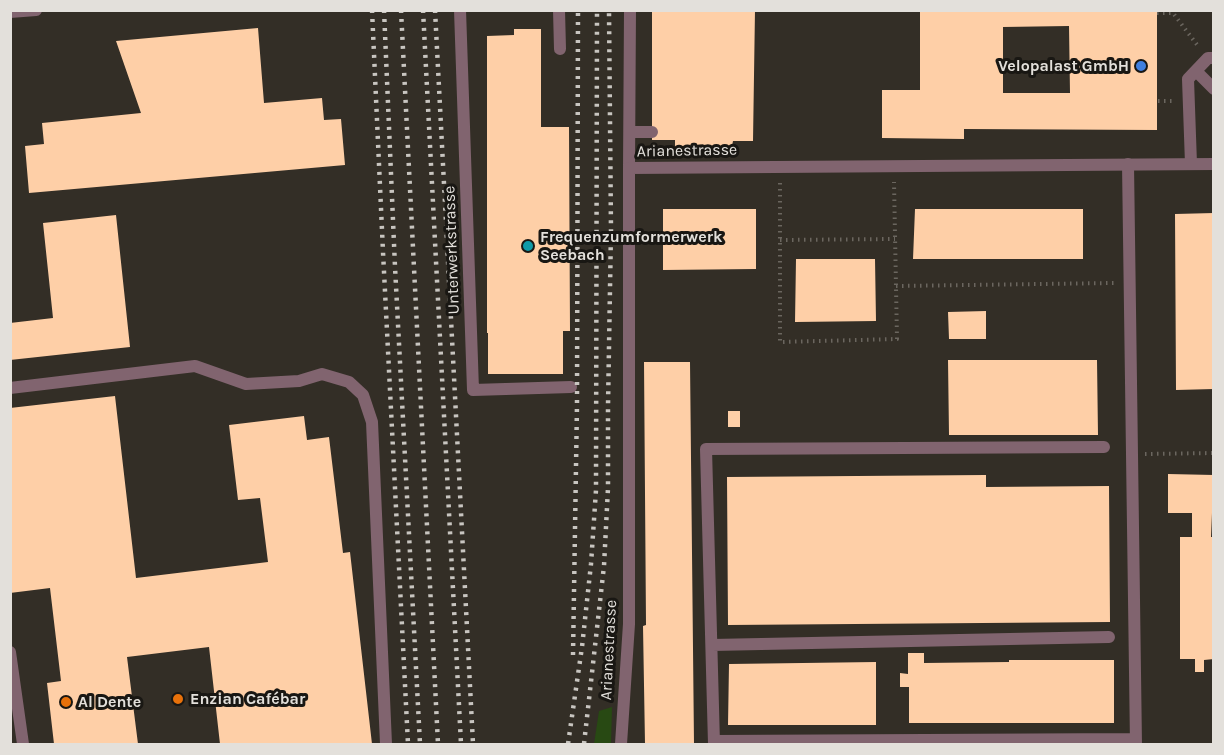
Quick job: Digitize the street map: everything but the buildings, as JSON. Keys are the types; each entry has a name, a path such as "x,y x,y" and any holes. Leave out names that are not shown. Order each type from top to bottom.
{"street":[{"path":"10,12 36,10"},
{"name":"Unterwerkstrasse","path":"460,10 473,390 571,387"},
{"path":"559,10 560,49"},
{"path":"629,168 630,10"},
{"path":"1191,164 1188,79 1208,58 1214,58"},
{"path":"1196,71 1214,89"},
{"path":"630,132 652,132"},
{"path":"1104,447 706,449 714,742 1136,742 1128,164"},
{"name":"Arianestrasse","path":"621,744 629,624 629,168 1214,164"},
{"path":"10,388 195,366 246,384 299,381 322,374 349,382 363,395 372,422 386,744"},
{"path":"712,645 1109,637"},
{"path":"10,652 23,744"}],"path":[{"path":"1157,13 1173,13 1201,49"},
{"path":"780,167 780,342 897,339 894,166"},
{"path":"780,240 895,239"},
{"path":"896,286 1130,283"},
{"path":"1132,454 1214,453"}],"green space":[{"path":"612,707 611,744 594,744 599,711"}],"railway":[{"path":"372,10 408,744"},
{"path":"384,10 420,744"},
{"path":"401,10 438,744"},
{"path":"423,10 461,744"},
{"path":"435,10 473,744"},
{"path":"573,655 577,404 578,10"},
{"path":"568,744 582,647 596,490 597,10"},
{"path":"584,744 604,566 608,488 611,230 609,10"}],"place":[{"name":"Velopalast GmbH","path":"1141,66"},
{"name":"Frequenzumformerwerk Seebach","path":"528,246"},
{"name":"Enzian Cafébar","path":"178,699"},
{"name":"Al Dente","path":"66,702"}]}
